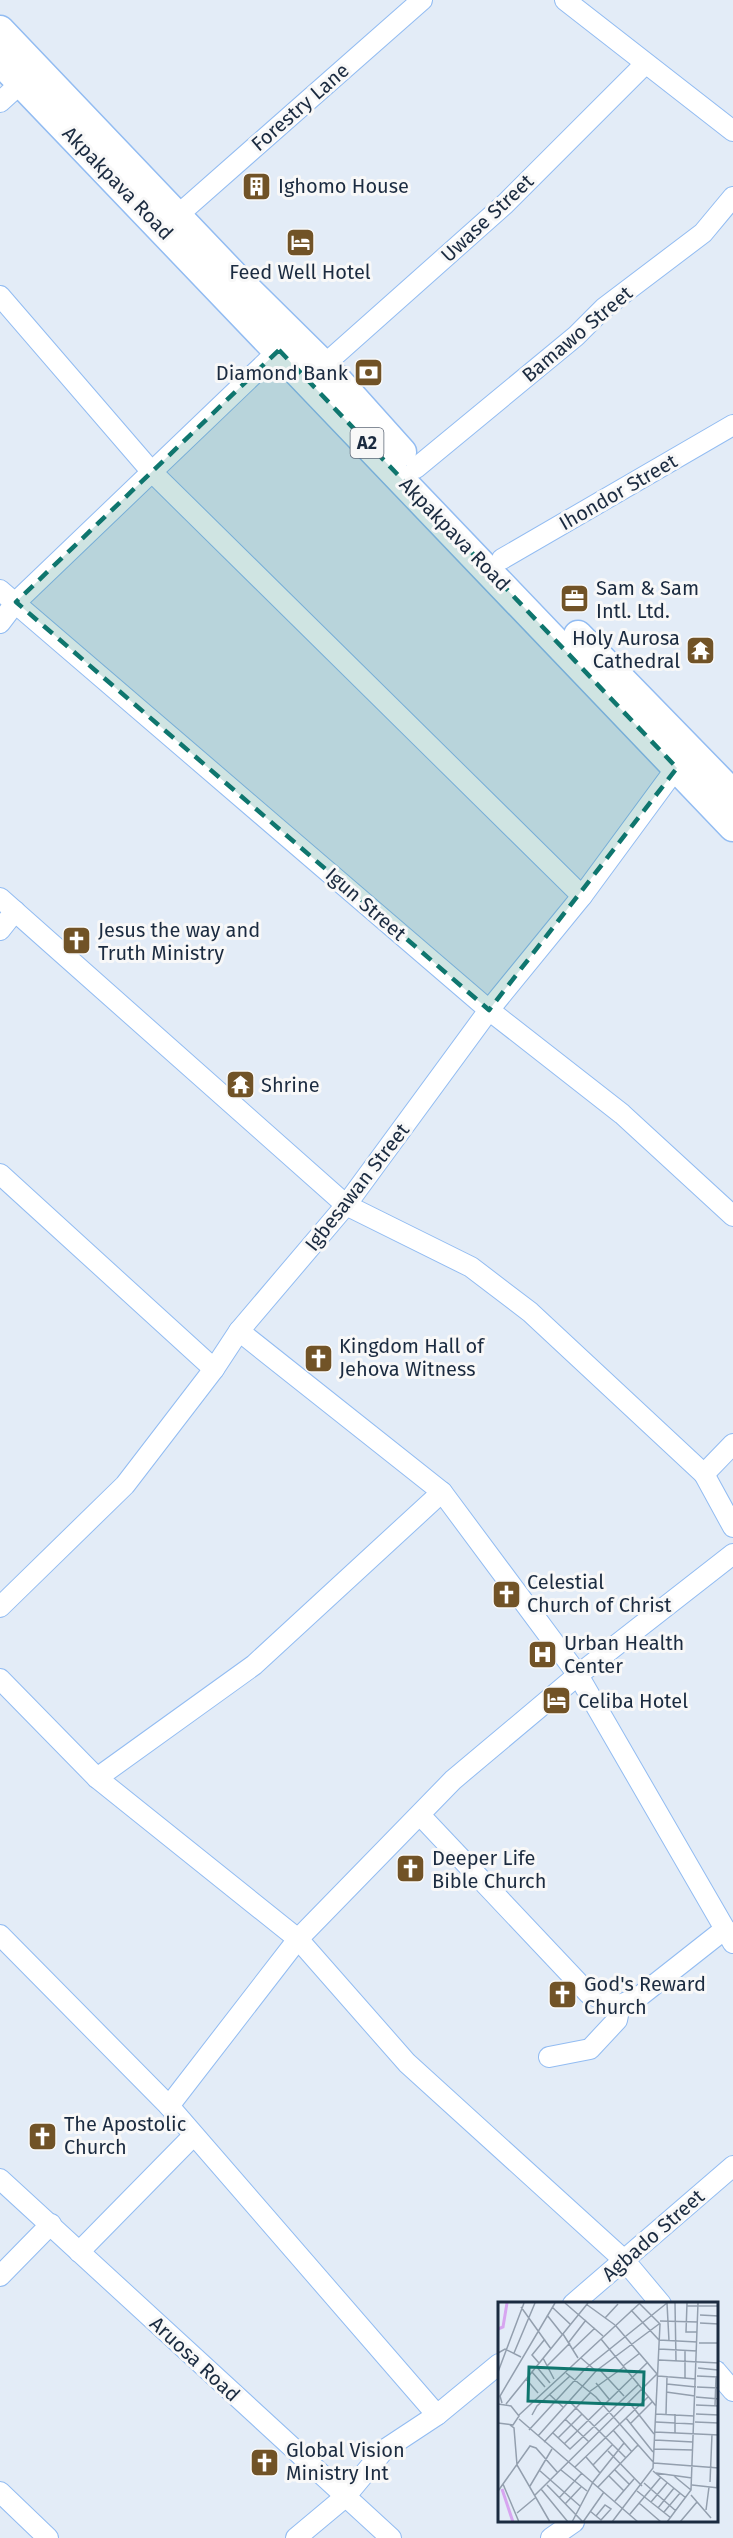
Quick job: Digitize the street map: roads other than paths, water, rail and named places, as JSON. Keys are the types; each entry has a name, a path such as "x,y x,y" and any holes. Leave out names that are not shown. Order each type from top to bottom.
{"highway":[{"name":"Akpakpava Road","path":"0,30 324,365 684,758 733,827"},
{"name":"Akpakpava Road","path":"0,61 279,351 684,758 733,794"}],"street":[{"name":"Forestry Lane","path":"178,214 422,0"},
{"path":"565,0 733,131"},
{"name":"Uwase Street","path":"324,365 505,204 645,64"},
{"path":"0,102 22,82"},
{"name":"Bamawo Street","path":"416,468 576,336 604,308 703,233 733,197"},
{"path":"0,296 151,471 582,896"},
{"path":"0,623 16,602 279,351"},
{"name":"Ihondor Street","path":"502,559 733,425"},
{"name":"Igun Street","path":"0,590 489,1010 622,1114 733,1216"},
{"name":"Igbesawan Street","path":"0,1606 125,1485 214,1369 239,1331 346,1205 489,1010 582,896 684,758"},
{"path":"0,930 8,904 346,1205 479,1274 530,1312 704,1474 733,1527"},
{"path":"0,1174 214,1369"},
{"path":"239,1331 442,1492 578,1675 729,1936 640,1996 620,2005 589,1994 420,1815"},
{"path":"704,1474 733,1444"},
{"path":"97,1778 254,1665 442,1492"},
{"path":"169,2106 298,1940 453,1780 578,1675 733,1554"},
{"path":"0,1679 97,1778 298,1940 407,2062 625,2261 659,2302"},
{"path":"0,1935 169,2106 437,2415"},
{"path":"549,2057 590,2049 617,2020 620,2005"},
{"path":"79,2252 194,2136"},
{"name":"Agbado Street","path":"575,2302 733,2166"},
{"name":"Aruosa Road","path":"0,2179 391,2538"},
{"path":"0,2276 51,2224"},
{"path":"297,2538 345,2496 384,2450 437,2415 498,2365"},
{"path":"718,2372 733,2391"},
{"path":"0,2492 48,2538"},
{"path":"551,2538 573,2523"}],"place":[{"name":"Ighomo House","path":"257,186"},
{"name":"Feed Well Hotel","path":"300,242"},
{"name":"Diamond Bank","path":"369,373"},
{"name":"Sam & Sam Intl. Ltd.","path":"575,599"},
{"name":"Holy Aurosa Cathedral","path":"701,650"},
{"name":"Jesus the way and Truth Ministry","path":"77,941"},
{"name":"Shrine","path":"240,1085"},
{"name":"Kingdom Hall of Jehova Witness","path":"318,1358"},
{"name":"Celestial Church of Christ","path":"506,1594"},
{"name":"Urban Health Center","path":"543,1655"},
{"name":"Celiba Hotel","path":"557,1701"},
{"name":"Deeper Life Bible Church","path":"411,1869"},
{"name":"God's Reward Church","path":"563,1995"},
{"name":"The Apostolic Church","path":"43,2136"},
{"name":"Global Vision Ministry Int","path":"265,2462"}]}
